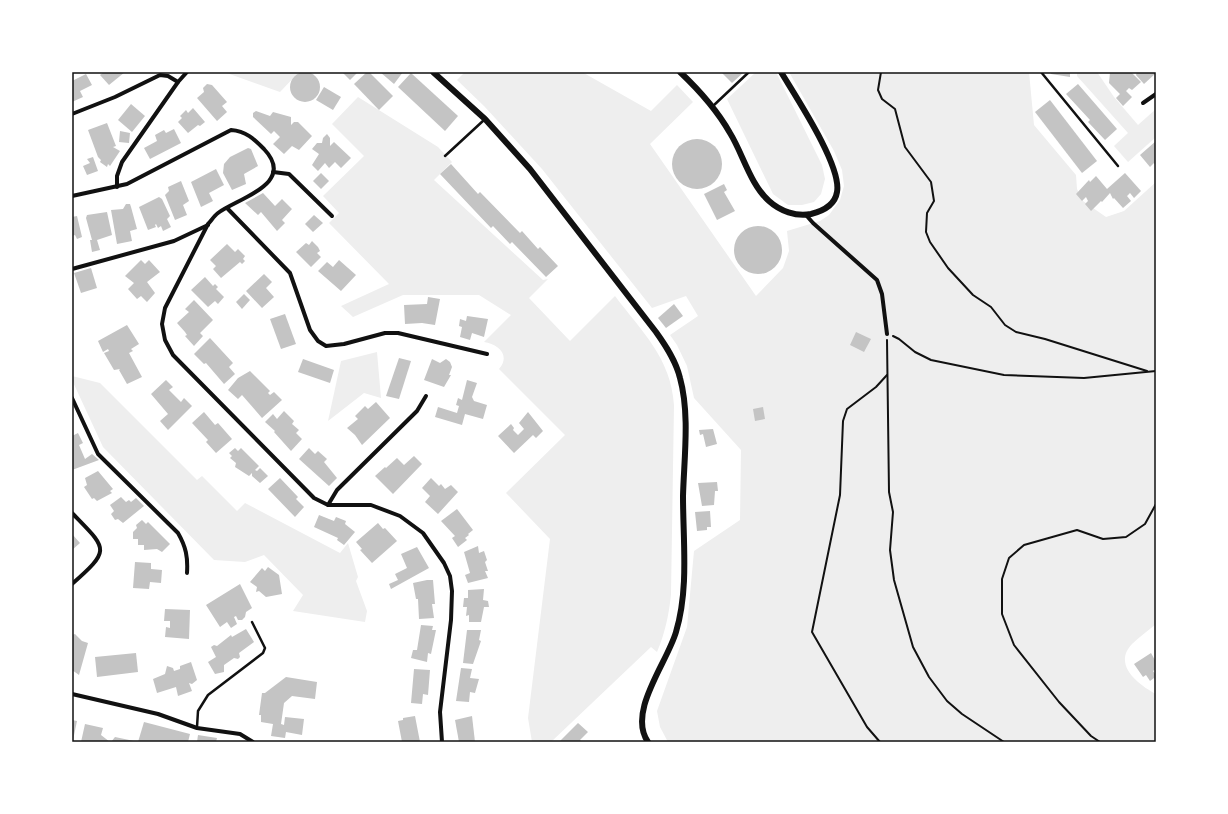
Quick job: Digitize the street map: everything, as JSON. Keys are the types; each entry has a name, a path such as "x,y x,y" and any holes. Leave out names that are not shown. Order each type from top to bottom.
{"street":[{"path":"117,187 117,176 122,162 178,82 187,72"},
{"path":"433,72 485,119 530,169 621,285 667,347 681,378 684,402 685,436 681,609 673,640 642,712 641,726 648,742"},
{"path":"680,72 712,106 731,134 752,177 767,200 780,209 794,214 806,215 822,210 831,204 837,194 837,180 824,148 782,72"},
{"path":"72,114 115,97 160,75 168,76 178,82"},
{"path":"1143,104 1156,94"},
{"path":"72,196 127,184 225,132 238,130 252,137 267,152 272,161 273,172 269,183 263,189 217,214 208,224 165,308 162,324 165,340 174,355 314,498 328,504 371,505 400,516 423,533 444,563 450,576 452,591 451,620 440,712 442,742"},
{"path":"273,172 289,174 332,216"},
{"path":"227,208 290,273 310,330 322,344 326,346 344,344 386,333 398,333 488,354"},
{"path":"806,215 877,280 882,294 887,334"},
{"path":"72,269 174,241 208,224"},
{"path":"328,504 337,490 417,411 426,396"},
{"path":"72,398 98,454 178,532 185,544 188,556 187,573"},
{"path":"72,513 98,541 100,551 96,562 72,584"},
{"path":"72,694 158,714 197,728 240,734 253,742"}],"lane":[{"path":"712,106 749,72"},
{"path":"1041,72 1118,166"},
{"path":"445,156 485,119"},
{"path":"197,728 198,711 208,695 263,652 265,648 252,622"}],"path":[{"path":"881,72 878,90 882,99 895,109 906,147 931,182 934,201 927,213 926,232 930,242 948,268 974,295 991,307 1005,325 1016,332 1045,339 1149,371"},
{"path":"1004,742 962,714 946,701 928,678 913,647 894,580 890,550 893,512 889,492 887,334 899,339 915,352 931,360 1004,374 1084,378 1156,371"},
{"path":"880,742 867,727 812,632 840,495 843,421 847,409 876,387 887,375"},
{"path":"1100,742 1091,736 1059,702 1014,645 1002,614 1002,579 1009,558 1024,545 1077,530 1103,539 1126,537 1144,524 1156,504"}],"shaded area":[{"path":"224,72 299,72 280,92"},
{"path":"465,72 582,72 651,111 677,85 693,102 650,144 756,296 783,268 789,251 787,231 820,221 829,215 840,200 844,186 842,170 834,151 789,72 1029,72 1034,125 1076,175 1077,189 1083,201 1106,217 1124,211 1156,182 1156,624 1132,644 1125,659 1126,667 1130,674 1142,685 1156,694 1156,742 668,742 660,727 657,711 687,627 694,551 740,520 741,450 694,398 687,366 677,345 670,335 698,316 686,296 652,308 542,169 484,106 457,80"},
{"path":"756,72 776,72 822,165 825,179 821,194 814,202 802,205 788,205 773,194 727,99"},
{"path":"1077,72 1097,72 1114,97 1138,125 1156,109 1156,137 1128,162 1114,146 1128,133 1077,76"},
{"path":"358,97 438,147 452,162 434,180 543,280 548,279 529,298 570,341 615,296 654,346 667,373 672,388 674,405 671,594 668,617 662,638 657,652 651,647 551,742 532,742 528,718 550,539 506,493 565,435 499,369 504,359 501,351 494,345 484,342 511,315 479,295 403,295 353,317 341,306 389,284 329,223 339,213 323,196 364,156 332,124"},
{"path":"377,352 381,398 364,393 328,421 341,361"},
{"path":"72,376 100,383 197,480 202,476 237,511 245,503 340,553 348,543 358,577 356,581 367,611 365,622 293,611 303,595 264,555 245,562 214,560 103,447 72,380"}],"building":[{"path":"104,72 125,72 109,85 100,75"},
{"path":"305,72 316,76 320,87 316,98 305,102 294,98 290,87 294,76"},
{"path":"342,72 358,72 350,80"},
{"path":"367,72 369,72 393,96 379,110 354,84"},
{"path":"380,72 403,72 394,84"},
{"path":"721,72 744,72 732,83"},
{"path":"1051,72 1070,72 1070,77 1051,74"},
{"path":"1110,72 1131,72 1141,82 1132,90 1129,88 1126,91 1132,97 1123,106 1116,98 1120,94 1109,83"},
{"path":"1137,72 1156,73 1144,84 1136,75"},
{"path":"411,73 458,116 445,131 398,87"},
{"path":"86,74 92,85 80,91 83,97 72,102 72,81"},
{"path":"207,84 212,85 227,102 222,106 227,112 217,121 197,98 204,92 203,88"},
{"path":"1078,84 1117,129 1105,140 1088,122 1090,120 1066,94"},
{"path":"324,87 341,97 333,110 316,100"},
{"path":"1050,100 1097,161 1082,173 1035,112"},
{"path":"131,104 145,116 132,132 118,120"},
{"path":"193,108 205,122 200,126 198,125 188,133 178,122 182,118 180,116 186,110 188,113"},
{"path":"256,111 270,116 273,112 291,117 291,125 294,122 298,122 312,136 299,150 292,146 284,154 273,144 280,137 274,131 271,134 253,117 253,113"},
{"path":"107,123 116,146 113,147 120,151 110,166 108,164 107,167 100,162 101,160 98,157 88,130"},
{"path":"174,129 181,143 150,159 144,148 157,141 155,135 164,130 166,133"},
{"path":"120,131 130,133 129,143 119,142"},
{"path":"327,134 330,138 330,146 334,142 351,158 341,168 335,162 329,168 325,163 318,171 312,165 319,154 312,149 317,143 322,143 323,138"},
{"path":"692,139 702,139 715,146 722,159 722,169 715,182 702,189 692,189 683,185 676,178 672,169 672,159 676,150 683,143"},
{"path":"1156,141 1156,166 1154,163 1150,167 1140,155"},
{"path":"248,148 251,149 258,166 244,174 246,184 232,190 223,173 224,164 230,157"},
{"path":"93,157 98,171 87,175 83,166 90,163 87,159"},
{"path":"451,164 478,194 480,192 520,233 522,231 538,249 540,247 558,266 546,277 512,242 510,244 493,226 491,228 440,174"},
{"path":"216,169 224,185 209,193 213,201 201,207 191,182"},
{"path":"321,173 329,181 321,189 313,181"},
{"path":"1125,173 1141,191 1134,198 1130,193 1127,196 1131,201 1123,208 1114,198 1113,199 1110,193 1091,211 1085,204 1088,201 1086,197 1082,201 1076,194 1089,180 1090,182 1096,176 1107,189"},
{"path":"181,181 189,201 183,205 187,215 175,220 165,195 169,191 168,187"},
{"path":"724,184 727,190 724,192 735,211 717,220 704,194"},
{"path":"263,193 275,206 282,199 292,209 282,220 285,223 277,231 261,212 258,215 245,203"},
{"path":"159,197 162,199 170,216 167,219 171,227 163,231 161,226 158,228 156,224 156,227 148,230 139,207"},
{"path":"126,204 130,204 137,229 130,231 132,241 117,244 111,210 123,209"},
{"path":"107,212 112,235 97,240 100,250 92,252 90,240 92,240 86,218 87,215"},
{"path":"314,215 323,223 313,232 305,224"},
{"path":"77,216 82,237 77,239 75,235 72,236 72,217"},
{"path":"758,226 767,228 775,233 780,241 782,250 780,259 775,267 767,272 758,274 749,272 741,267 736,259 734,250 736,241 741,233 749,228"},
{"path":"312,241 318,247 320,251 317,253 321,257 311,267 296,252 306,243 309,245"},
{"path":"227,244 235,252 238,249 245,256 243,259 245,261 242,264 240,262 221,278 213,269 216,266 210,260"},
{"path":"141,260 145,264 149,260 160,272 147,282 155,293 147,302 141,296 137,299 128,289 134,283 125,276"},
{"path":"339,260 356,275 341,291 318,271 327,262 333,267"},
{"path":"91,268 97,288 81,293 74,273"},
{"path":"264,274 272,282 266,288 274,297 262,308 246,291"},
{"path":"205,277 213,286 215,284 218,287 216,289 224,297 218,304 215,301 208,307 191,290"},
{"path":"244,294 250,300 242,309 236,302"},
{"path":"428,297 440,299 435,325 422,323 405,324 404,305 427,304"},
{"path":"194,300 213,320 200,333 203,336 194,346 185,336 187,335 177,323 189,312 185,309"},
{"path":"674,304 683,316 666,328 658,318"},
{"path":"285,314 296,344 281,349 270,319"},
{"path":"467,316 488,319 484,337 472,333 470,340 460,337 462,327 459,326 460,319 466,321"},
{"path":"127,325 139,344 131,349 133,351 129,353 142,377 127,384 119,370 120,369 114,370 104,353 109,351 108,349 103,352 98,341"},
{"path":"856,332 871,339 864,352 850,345"},
{"path":"210,338 233,363 229,367 235,374 224,384 206,363 204,364 194,354"},
{"path":"399,358 411,361 399,399 386,396"},
{"path":"303,359 334,370 330,383 298,372"},
{"path":"432,359 440,363 446,359 450,362 452,367 449,375 451,375 444,387 424,380"},
{"path":"250,371 270,391 268,393 270,395 274,392 282,400 262,418 242,395 238,399 228,390 238,378"},
{"path":"166,380 173,387 169,390 181,402 184,398 192,406 168,430 160,421 168,414 151,394"},
{"path":"467,380 477,383 472,397 474,401 487,405 483,419 465,414 462,425 435,417 438,407 457,413 459,406 456,405 458,398 462,400"},
{"path":"376,402 390,418 362,445 355,435 347,428 358,419 355,416 365,406 368,409"},
{"path":"763,407 765,419 755,421 753,409"},
{"path":"284,411 294,421 292,424 299,430 296,433 302,439 291,451 274,432 275,431 265,422 273,414 277,419"},
{"path":"204,412 215,425 218,423 232,439 216,453 206,442 208,440 192,423"},
{"path":"528,412 543,431 536,438 533,435 514,453 498,436 511,424 514,428 513,430 518,435 524,429 519,423"},
{"path":"713,429 717,444 706,447 703,434 700,435 699,430"},
{"path":"78,433 83,443 79,445 85,459 92,454 99,460 72,470 72,436"},
{"path":"235,448 238,451 241,448 259,466 255,470 257,471 260,468 268,476 260,483 252,476 252,473 249,476 235,467 236,463 230,458 232,456 229,453"},
{"path":"309,448 315,454 318,451 327,459 324,462 337,478 329,486 299,459"},
{"path":"414,456 422,464 393,494 375,476 397,458 404,465"},
{"path":"98,471 113,489 110,491 112,493 97,501 94,498 92,499 84,487 87,485 85,478"},
{"path":"280,478 298,497 296,499 304,507 295,517 268,489"},
{"path":"431,478 439,486 441,484 445,489 451,485 458,492 438,514 425,502 430,496 422,488"},
{"path":"717,482 718,491 715,491 714,505 702,506 698,483"},
{"path":"121,497 126,502 129,500 131,502 136,498 144,506 123,523 118,519 115,520 111,514 114,511 110,505"},
{"path":"457,509 473,530 465,538 467,540 458,547 452,538 455,536 441,521"},
{"path":"710,511 711,527 707,527 707,530 697,531 695,512"},
{"path":"319,515 334,521 336,517 346,521 345,524 355,532 344,545 337,540 338,538 314,527"},
{"path":"142,520 146,524 148,522 170,544 162,552 157,549 144,550 144,545 138,545 138,539 133,539 133,532 137,528 136,525"},
{"path":"378,523 397,541 372,563 360,550 362,549 356,542"},
{"path":"72,534 80,543 72,550"},
{"path":"478,546 479,553 484,551 487,560 485,562 488,571 485,571 488,578 468,583 465,575 470,573 464,552"},
{"path":"417,547 429,568 391,589 389,584 398,580 395,574 407,568 401,554"},
{"path":"135,562 151,563 151,569 162,570 161,583 150,582 149,589 133,588"},
{"path":"268,567 279,575 282,594 266,597 259,591 256,592 257,587 250,582 262,568 265,571"},
{"path":"433,580 435,604 432,604 434,618 419,619 418,599 416,599 413,583"},
{"path":"240,584 252,608 246,612 245,617 242,620 238,620 236,616 234,617 237,624 231,628 227,622 220,627 206,605"},
{"path":"484,589 483,600 488,601 489,607 484,607 481,622 469,622 469,615 466,616 467,607 463,607 464,598 468,598 468,590"},
{"path":"165,609 190,610 189,639 165,637 166,627 170,628 170,621 164,621"},
{"path":"421,625 433,626 432,630 436,630 431,654 428,653 427,662 411,658 413,650 417,650"},
{"path":"246,629 254,642 239,653 240,657 238,659 234,658 224,665 224,672 215,674 208,662 216,657 211,647 214,645 217,646 231,635 232,637"},
{"path":"467,630 481,630 479,640 481,641 473,664 463,663"},
{"path":"75,634 82,641 88,643 79,675 72,670 72,635"},
{"path":"136,653 138,672 97,677 95,657"},
{"path":"1151,653 1156,662 1156,669 1153,671 1156,675 1156,683 1154,678 1150,681 1146,675 1143,677 1134,664"},
{"path":"191,662 197,680 192,684 189,683 192,691 178,696 176,687 157,693 153,679 165,674 167,666 173,668 174,671 180,669 180,666"},
{"path":"461,668 472,669 470,678 479,679 475,693 470,692 469,702 456,701"},
{"path":"414,669 430,670 428,695 423,694 422,704 411,703"},
{"path":"286,677 317,682 315,699 292,696 284,703 281,724 284,725 285,717 304,719 302,735 286,732 285,738 271,736 273,724 261,722 261,715 259,715 262,693 265,693"},
{"path":"415,716 420,742 402,742 398,721 403,720 403,718"},
{"path":"472,716 475,742 459,742 455,720"},
{"path":"72,720 77,721 73,740 72,740"},
{"path":"144,722 190,734 188,742 138,742"},
{"path":"578,723 588,732 580,740 582,742 559,742"},
{"path":"85,724 103,728 101,735 110,742 81,742"},
{"path":"198,735 217,738 216,742 197,742"},
{"path":"115,737 134,741 134,742 111,742"}]}
